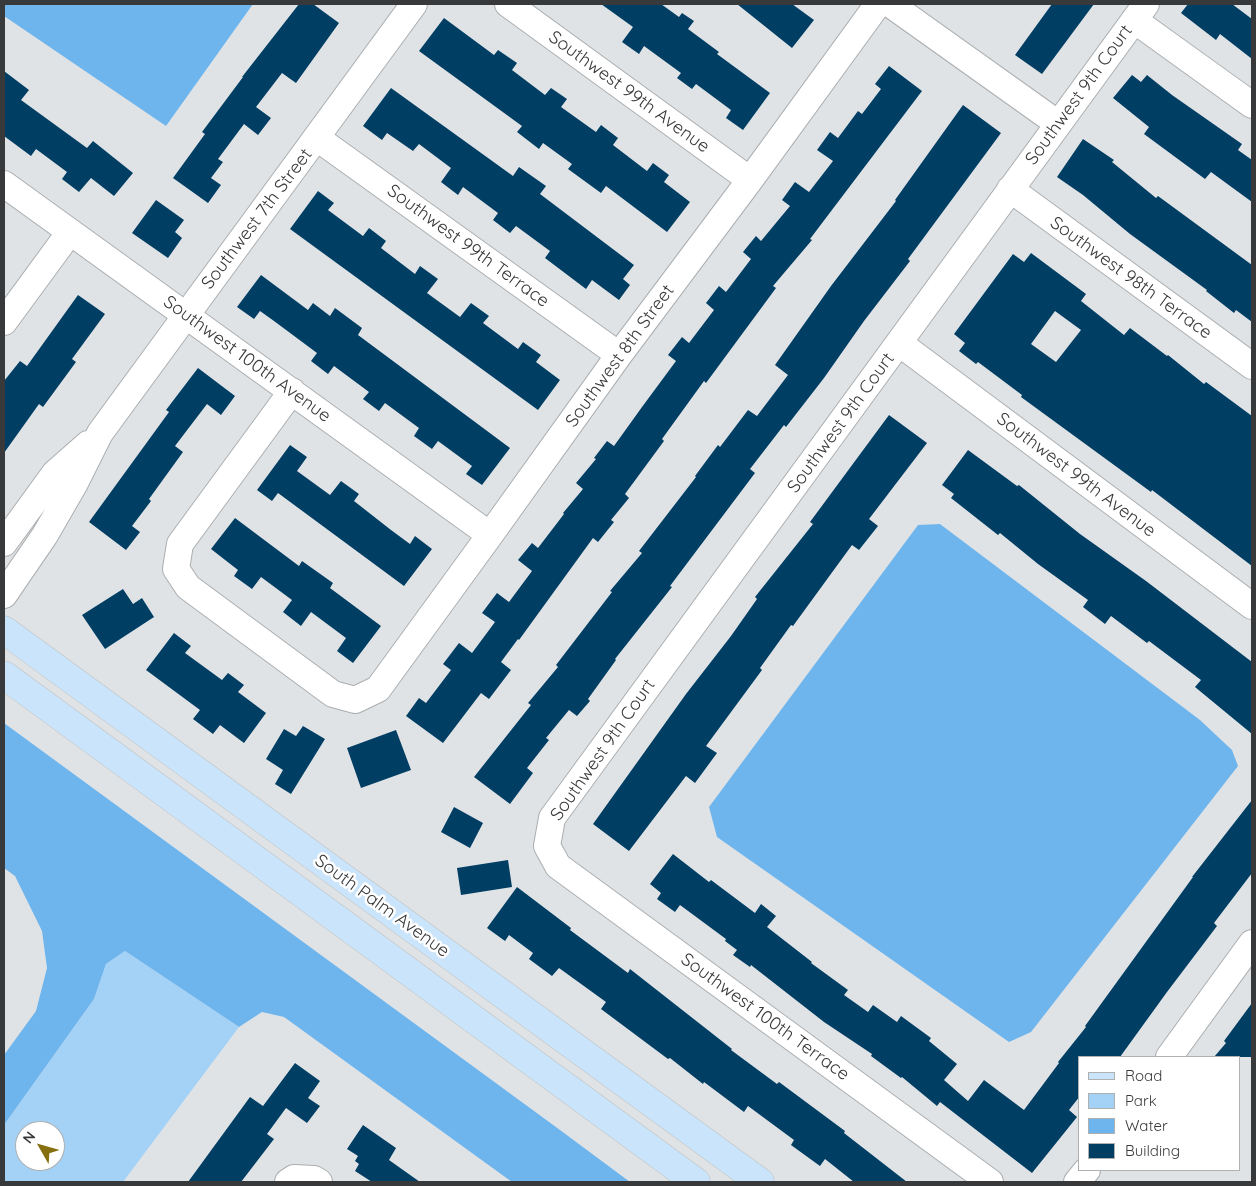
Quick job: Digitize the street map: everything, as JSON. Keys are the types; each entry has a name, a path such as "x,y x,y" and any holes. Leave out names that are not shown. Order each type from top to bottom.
{"main road":[{"name":"South Palm Avenue","path":"4,630 760,1182"},
{"name":"South Palm Avenue","path":"4,675 696,1182"}],"street":[{"name":"Southwest 7th Street","path":"4,595 45,535 75,483 100,433 186,314 318,138 414,4"},
{"name":"Southwest 99th Avenue","path":"508,4 750,180"},
{"name":"Southwest 8th Street","path":"292,391 180,544 176,569 188,587 333,694 355,700 378,688 619,355 750,180 878,4"},
{"path":"890,4 1057,123"},
{"path":"1140,12 1252,105"},
{"name":"Southwest 9th Court","path":"547,846 552,818 899,343 1057,123 1140,12"},
{"name":"Southwest 99th Terrace","path":"318,138 619,355"},
{"name":"Southwest 100th Avenue","path":"4,184 490,535"},
{"name":"Southwest 98th Terrace","path":"1010,189 1252,366"},
{"path":"4,322 70,232"},
{"name":"Southwest 99th Avenue","path":"899,343 1252,606"},
{"name":"Southwest 7th Street","path":"4,543 55,474 100,433"},
{"name":"Southwest 100th Terrace","path":"547,846 558,866 990,1182"},
{"path":"1170,1056 1252,943"},
{"path":"1078,1182 1086,1171"},
{"path":"288,1182 294,1178 316,1181"}],"green space":[{"path":"125,951 239,1027 123,1182 4,1182 4,1125 94,999 106,964"}],"water":[{"path":"4,4 253,4 166,126 4,16"},
{"path":"940,524 1200,720 1232,750 1238,766 1031,1032 1009,1042 717,837 709,807 918,525"},
{"path":"4,723 630,1182 512,1182 284,1017 262,1012 239,1027 125,951 106,964 94,999 4,1125 4,1055 36,1011 47,968 42,931 15,876 4,868"}],"building":[{"path":"299,4 313,4 339,23 296,83 282,73 256,107 271,118 258,135 244,124 218,159 223,162 211,178 221,185 208,203 173,178 205,134 202,132"},
{"path":"601,4 661,4 679,17 682,13 694,21 688,29 719,52 717,54 770,93 743,130 726,118 731,110 696,84 692,89 677,78 681,73 644,46 639,54 622,42 633,27"},
{"path":"737,4 792,4 814,20 792,48"},
{"path":"1052,4 1094,4 1042,74 1015,55"},
{"path":"1188,4 1232,4 1252,19 1252,59 1220,34 1216,40 1181,13"},
{"path":"444,18 494,55 498,50 517,63 512,70 545,95 551,88 567,99 561,107 596,132 601,125 618,138 613,145 647,171 653,163 669,175 664,182 690,202 667,232 606,186 601,193 568,169 572,164 543,143 539,149 517,132 522,126 419,51"},
{"path":"889,66 922,91 810,239 812,240 773,286 776,288 662,439 664,441 625,494 629,498 611,520 614,522 598,542 593,538 501,662 511,670 489,699 481,693 443,743 406,716 419,698 426,703 451,670 443,664 459,643 472,653 495,622 482,613 497,593 509,602 532,571 518,560 532,543 538,548 583,489 576,483 596,459 594,458 607,441 614,446 676,361 668,355 682,337 689,343 714,310 706,303 719,286 726,292 751,259 743,252 756,236 761,241 790,206 782,200 795,182 809,192 833,161 817,150 830,132 838,138 858,111 862,114 881,89 875,84"},
{"path":"4,71 29,90 21,100 87,148 93,141 133,173 114,196 91,178 79,192 62,179 67,172 36,149 31,156 4,136"},
{"path":"1132,75 1141,82 1147,75 1242,144 1238,150 1252,160 1252,202 1211,172 1205,179 1144,134 1149,127 1113,98"},
{"path":"391,88 513,176 519,167 546,186 540,194 634,265 623,279 630,285 619,300 592,280 586,289 545,258 550,251 516,226 510,233 493,220 498,213 463,187 458,195 441,182 451,168 419,144 413,151 387,133 382,140 363,126"},
{"path":"963,105 1001,133 908,259 910,261 864,321 824,378 750,469 755,473 670,586 672,587 615,659 588,699 590,701 577,716 569,710 546,738 549,740 527,768 533,773 510,804 474,777 531,705 528,703 558,667 556,665 612,592 610,591 642,553 639,551 718,445 720,447 748,410 757,416 788,375 775,365 831,286 896,201"},
{"path":"1083,139 1114,160 1112,162 1156,198 1158,196 1252,265 1252,322 1236,310 1234,313 1207,290 1130,234 1083,195 1057,177"},
{"path":"318,191 334,203 328,210 363,236 369,228 386,241 381,248 415,274 420,266 438,279 427,293 460,317 471,303 489,316 483,323 518,349 523,342 541,355 536,362 560,380 538,410 290,229"},
{"path":"156,200 184,220 175,232 182,238 168,258 132,233"},
{"path":"1031,253 1086,294 1081,301 1124,335 1130,328 1204,384 1206,382 1252,416 1252,566 1152,490 1151,492 1021,397 1022,395 978,362 976,364 959,351 965,343 954,334 1013,254 1024,262","holes":["1055,311 1081,330 1056,362 1031,344"]},
{"path":"261,275 308,310 313,303 330,316 335,308 362,328 358,335 510,448 482,485 466,474 472,466 438,441 432,449 414,436 419,428 385,403 379,411 363,399 369,392 334,366 328,374 311,361 317,353 274,321 260,311 254,319 237,307"},
{"path":"78,295 105,314 72,359 76,362 43,407 39,404 4,453 4,381 20,361 27,366"},
{"path":"198,368 235,396 221,415 207,404 175,446 183,452 132,526 140,532 126,550 89,522 169,412 166,410"},
{"path":"889,415 927,443 869,519 878,526 859,550 852,545 760,668 762,670 706,746 717,753 695,783 686,776 629,851 593,824 686,694 731,636 757,599 755,597 813,524 810,522"},
{"path":"290,445 307,457 297,471 330,495 341,481 359,494 354,501 391,530 410,544 415,536 432,549 404,586 278,493 272,501 257,490"},
{"path":"968,450 1017,486 1019,485 1080,534 1146,581 1252,662 1252,734 1195,687 1201,680 1149,641 1147,643 1111,616 1105,624 1083,607 1088,600 1038,564 1000,533 998,535 951,498 954,494 942,485"},
{"path":"235,518 299,566 302,561 333,583 330,588 381,626 353,663 337,651 346,638 311,612 301,626 283,612 292,600 261,577 252,589 234,576 238,570 211,549"},
{"path":"123,589 133,604 142,598 154,617 105,649 82,615"},
{"path":"174,633 191,646 185,653 222,680 228,673 244,685 238,692 266,713 244,743 220,725 213,734 193,719 200,710 146,670"},
{"path":"303,726 325,739 291,794 275,784 283,770 266,759 284,729 296,736"},
{"path":"396,730 411,770 361,788 347,748"},
{"path":"1252,800 1252,873 1214,923 1217,926 1121,1056 1078,1056 1078,1099 1069,1110 1077,1117 1032,1173 940,1102 937,1106 902,1077 871,1056 872,1054 824,1022 751,965 750,967 733,955 737,950 725,941 726,939 680,905 675,912 657,899 661,893 650,884 673,854 709,882 711,880 755,913 761,904 776,916 767,927 848,990 844,995 868,1012 873,1005 897,1022 901,1016 931,1038 929,1041 957,1064 944,1080 968,1101 984,1080 1024,1110 1086,1027 1192,877"},
{"path":"454,807 483,823 470,848 441,832"},
{"path":"508,860 512,887 461,895 457,868"},
{"path":"517,887 571,928 570,930 628,973 630,969 731,1050 777,1084 779,1082 845,1131 844,1133 907,1182 854,1182 825,1159 820,1166 791,1145 794,1140 748,1106 744,1112 601,1009 606,1002 559,968 552,976 529,959 533,953 509,935 505,941 487,928"},
{"path":"1252,1003 1252,1057 1215,1056 1226,1043 1224,1041"},
{"path":"295,1063 320,1081 308,1098 320,1106 307,1123 286,1108 267,1134 274,1139 241,1182 188,1182 250,1097 263,1106"},
{"path":"363,1125 396,1148 389,1160 420,1182 372,1182 355,1171 359,1164 355,1161 358,1156 347,1149"}]}
